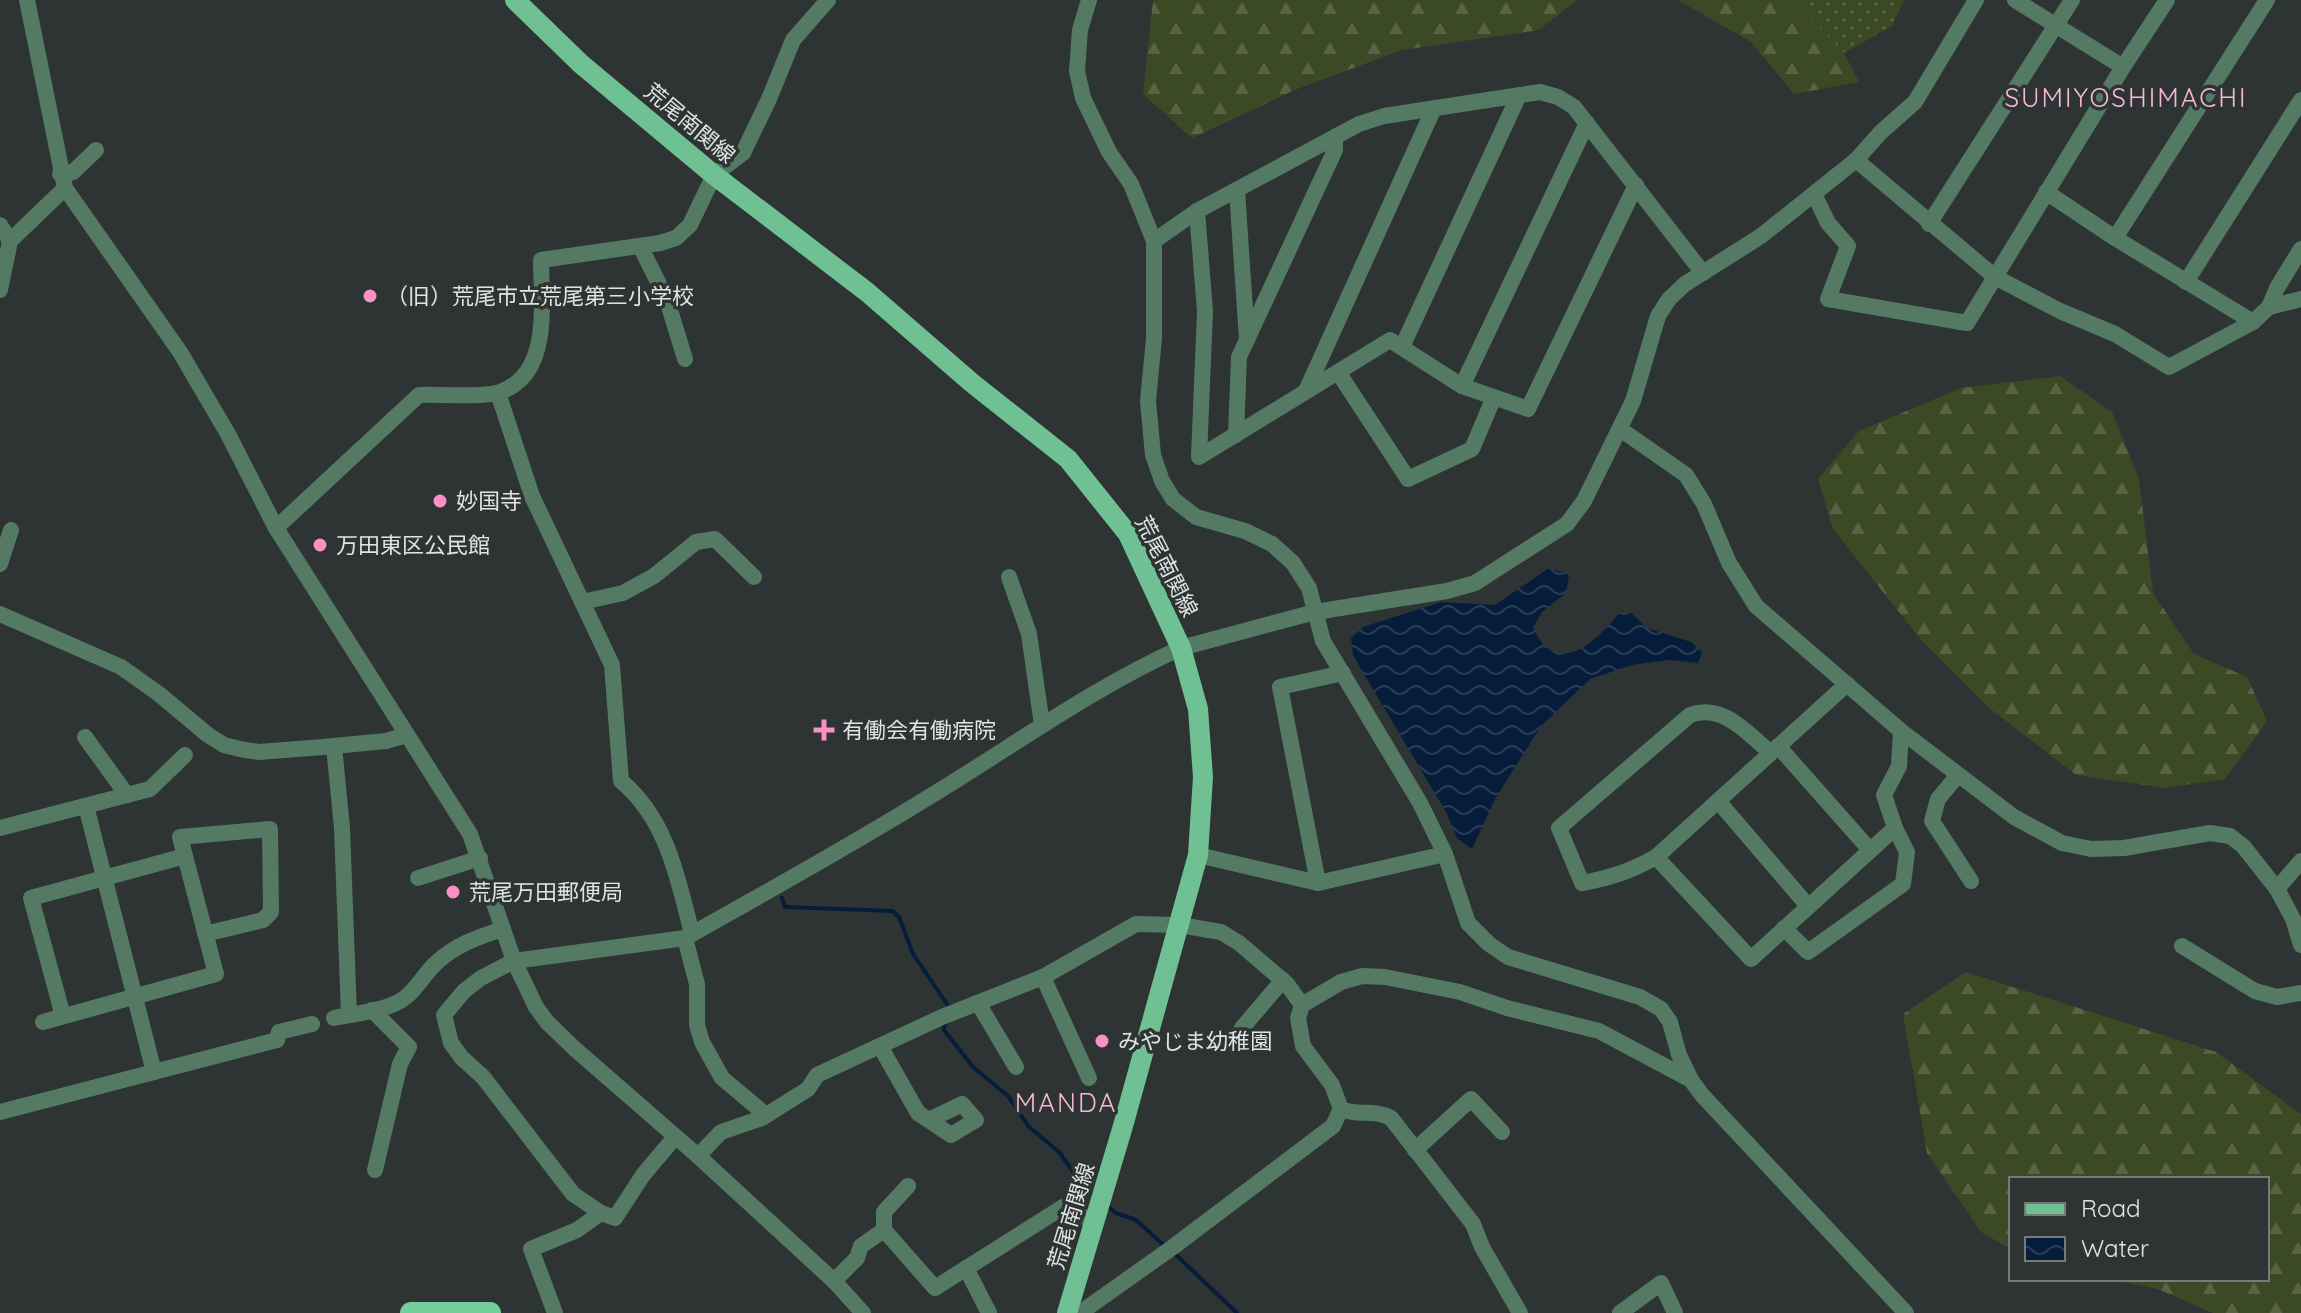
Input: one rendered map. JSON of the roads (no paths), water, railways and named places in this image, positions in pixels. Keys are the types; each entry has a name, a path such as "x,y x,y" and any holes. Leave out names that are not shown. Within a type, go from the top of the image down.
{"highway":[{"path":"411,1313 490,1313"}],"main road":[{"name":"荒尾南関線","path":"515,0 581,64 714,175 867,292 972,383 1068,459 1128,534 1181,648 1198,709 1203,777 1198,855 1071,1313"}],"street":[{"path":"27,0 62,181 180,352 228,434 276,528 460,817 480,858 514,961 536,1007 547,1022 834,1281 863,1313"},
{"path":"276,528 419,395 498,393 517,383 534,360 541,335 541,260 676,238 690,225 714,175 743,153 793,40 828,0"},
{"path":"1089,0 1080,30 1077,71 1083,98 1109,152 1131,184 1154,241 1154,338 1148,401 1153,455 1162,481 1173,499 1196,517 1245,531 1272,544 1293,563 1309,588 1323,641 1420,803 1445,854 1468,923 1489,944 1508,957 1640,997 1661,1009 1670,1022 1679,1055 1691,1080 1906,1313"},
{"path":"675,1137 643,1175 615,1218 601,1213 573,1194 483,1077 462,1058 451,1043 444,1015 464,991 481,978 514,961 688,936 924,800 1042,725 1156,659 1181,648 1315,612 1447,591 1475,583 1567,524 1584,501 1633,401 1658,316 1669,299 1685,284 1761,236 1856,160 1881,132 1915,102 1976,0"},
{"path":"2015,0 2123,67"},
{"path":"1929,224 2072,0"},
{"path":"1814,194 1828,223 1848,246 1828,299 1967,323 2167,0"},
{"path":"2115,238 2267,0"},
{"path":"1154,241 1197,211 1359,124 1384,116 1540,92 1558,97 1574,107 1703,273"},
{"path":"1402,347 1519,95"},
{"path":"2186,282 2301,100"},
{"path":"1306,391 1434,108"},
{"path":"1462,386 1587,123"},
{"path":"1236,435 1239,357 1335,150 1335,137"},
{"path":"0,290 14,237 46,205 62,181 96,150"},
{"path":"1856,160 1995,277 2060,311 2115,334 2169,367 2253,322 2269,307 2301,249"},
{"path":"1197,211 1205,311 1199,457 1390,340 1462,386 1528,409 1636,185"},
{"path":"1237,190 1247,341"},
{"path":"2046,192 2253,322"},
{"path":"0,225 14,237"},
{"path":"640,246 667,300 685,359"},
{"path":"2269,307 2301,299"},
{"path":"1338,372 1408,479 1472,449 1494,397"},
{"path":"498,393 532,496 612,665 621,781 639,796 673,859 697,984 697,1025 702,1042 722,1078 766,1115"},
{"path":"1620,429 1686,475 1704,504 1729,563 1756,606 1901,731 1958,775 2014,817 2062,843 2091,849 2124,848 2210,833 2230,836 2261,866 2277,889 2293,919 2301,945"},
{"path":"0,564 11,530"},
{"path":"582,602 623,593 654,576 696,542 715,539 754,577"},
{"path":"1009,577 1029,634 1042,725"},
{"path":"0,614 121,667 224,745 259,752 386,741 407,735"},
{"path":"1318,883 1280,687 1343,673"},
{"path":"1847,684 1775,750 1656,857 1634,870 1582,883 1559,828 1690,715 1712,711 1736,723 1775,750 1870,850"},
{"path":"1784,928 1808,952 1903,884 1907,852 1884,795 1899,766 1901,731"},
{"path":"85,737 127,795"},
{"path":"334,746 342,828 342,1016 405,999 435,964 452,950 503,929"},
{"path":"0,828 150,789 185,755"},
{"path":"1958,775 1938,799 1932,821 1971,881"},
{"path":"1718,801 1808,906"},
{"path":"86,806 154,1072"},
{"path":"1656,857 1751,959 1895,828"},
{"path":"43,1022 216,974 205,934 180,837 270,829 271,912 263,920 205,934"},
{"path":"1198,855 1318,883 1445,854"},
{"path":"63,1016 31,898 185,856"},
{"path":"418,878 480,858"},
{"path":"2277,889 2301,861"},
{"path":"698,1156 721,1132 745,1126 766,1115 808,1089 817,1075 1043,977 1136,924 1180,925 1221,932 1283,980 1302,1005"},
{"path":"2182,946 2255,991 2277,997 2301,993"},
{"path":"1071,1313 1173,1247 1333,1126 1341,1109 1332,1085 1303,1046 1298,1018 1302,1005 1341,982 1362,976 1460,992 1507,1008 1599,1031 1691,1080"},
{"path":"1043,977 1089,1078"},
{"path":"1242,1028 1283,980"},
{"path":"978,1003 1016,1067"},
{"path":"372,1010 409,1047 400,1064 375,1170"},
{"path":"0,1112 277,1040 279,1032 312,1024"},
{"path":"880,1046 918,1113 929,1120"},
{"path":"1415,1150 1471,1099 1502,1132"},
{"path":"1341,1109 1352,1113 1379,1112 1391,1118 1473,1224 1482,1247 1520,1313"},
{"path":"908,1186 884,1212 884,1230 935,1288 1063,1207 1095,1222"},
{"path":"555,1313 531,1249 577,1230 601,1213"},
{"path":"834,1281 857,1258 861,1246 884,1230"},
{"path":"966,1268 989,1313"},
{"path":"1620,1313 1661,1283 1675,1313"}],"water":[{"path":"1549,568 1569,575 1566,593 1543,611 1533,627 1547,648 1567,654 1577,650 1597,637 1619,613 1631,613 1647,628 1691,642 1702,652 1698,663 1668,660 1632,665 1590,679 1541,726 1495,799 1472,849 1457,838 1446,812 1353,655 1351,638 1363,627 1441,602 1495,605"}],"waterway":[{"path":"782,898 785,907 893,911 899,917 913,954 951,1010"},
{"path":"948,1021 944,1030 973,1067 1008,1096 1029,1127 1059,1152 1085,1188 1096,1197"},
{"path":"1106,1205 1116,1213 1136,1220 1167,1248"},
{"path":"1174,1253 1237,1313"}],"place":[{"name":"（旧）荒尾市立荒尾第三小学校","path":"370,296"},
{"name":"妙国寺","path":"440,501"},
{"name":"万田東区公民館","path":"320,545"},
{"name":"有働会有働病院","path":"824,730"},
{"name":"荒尾万田郵便局","path":"453,892"},
{"name":"みやじま幼稚園","path":"1102,1041"}],"district":[{"name":"SUMIYOSHIMACHI","path":"2126,98"},
{"name":"MANDA","path":"1066,1103"}]}
